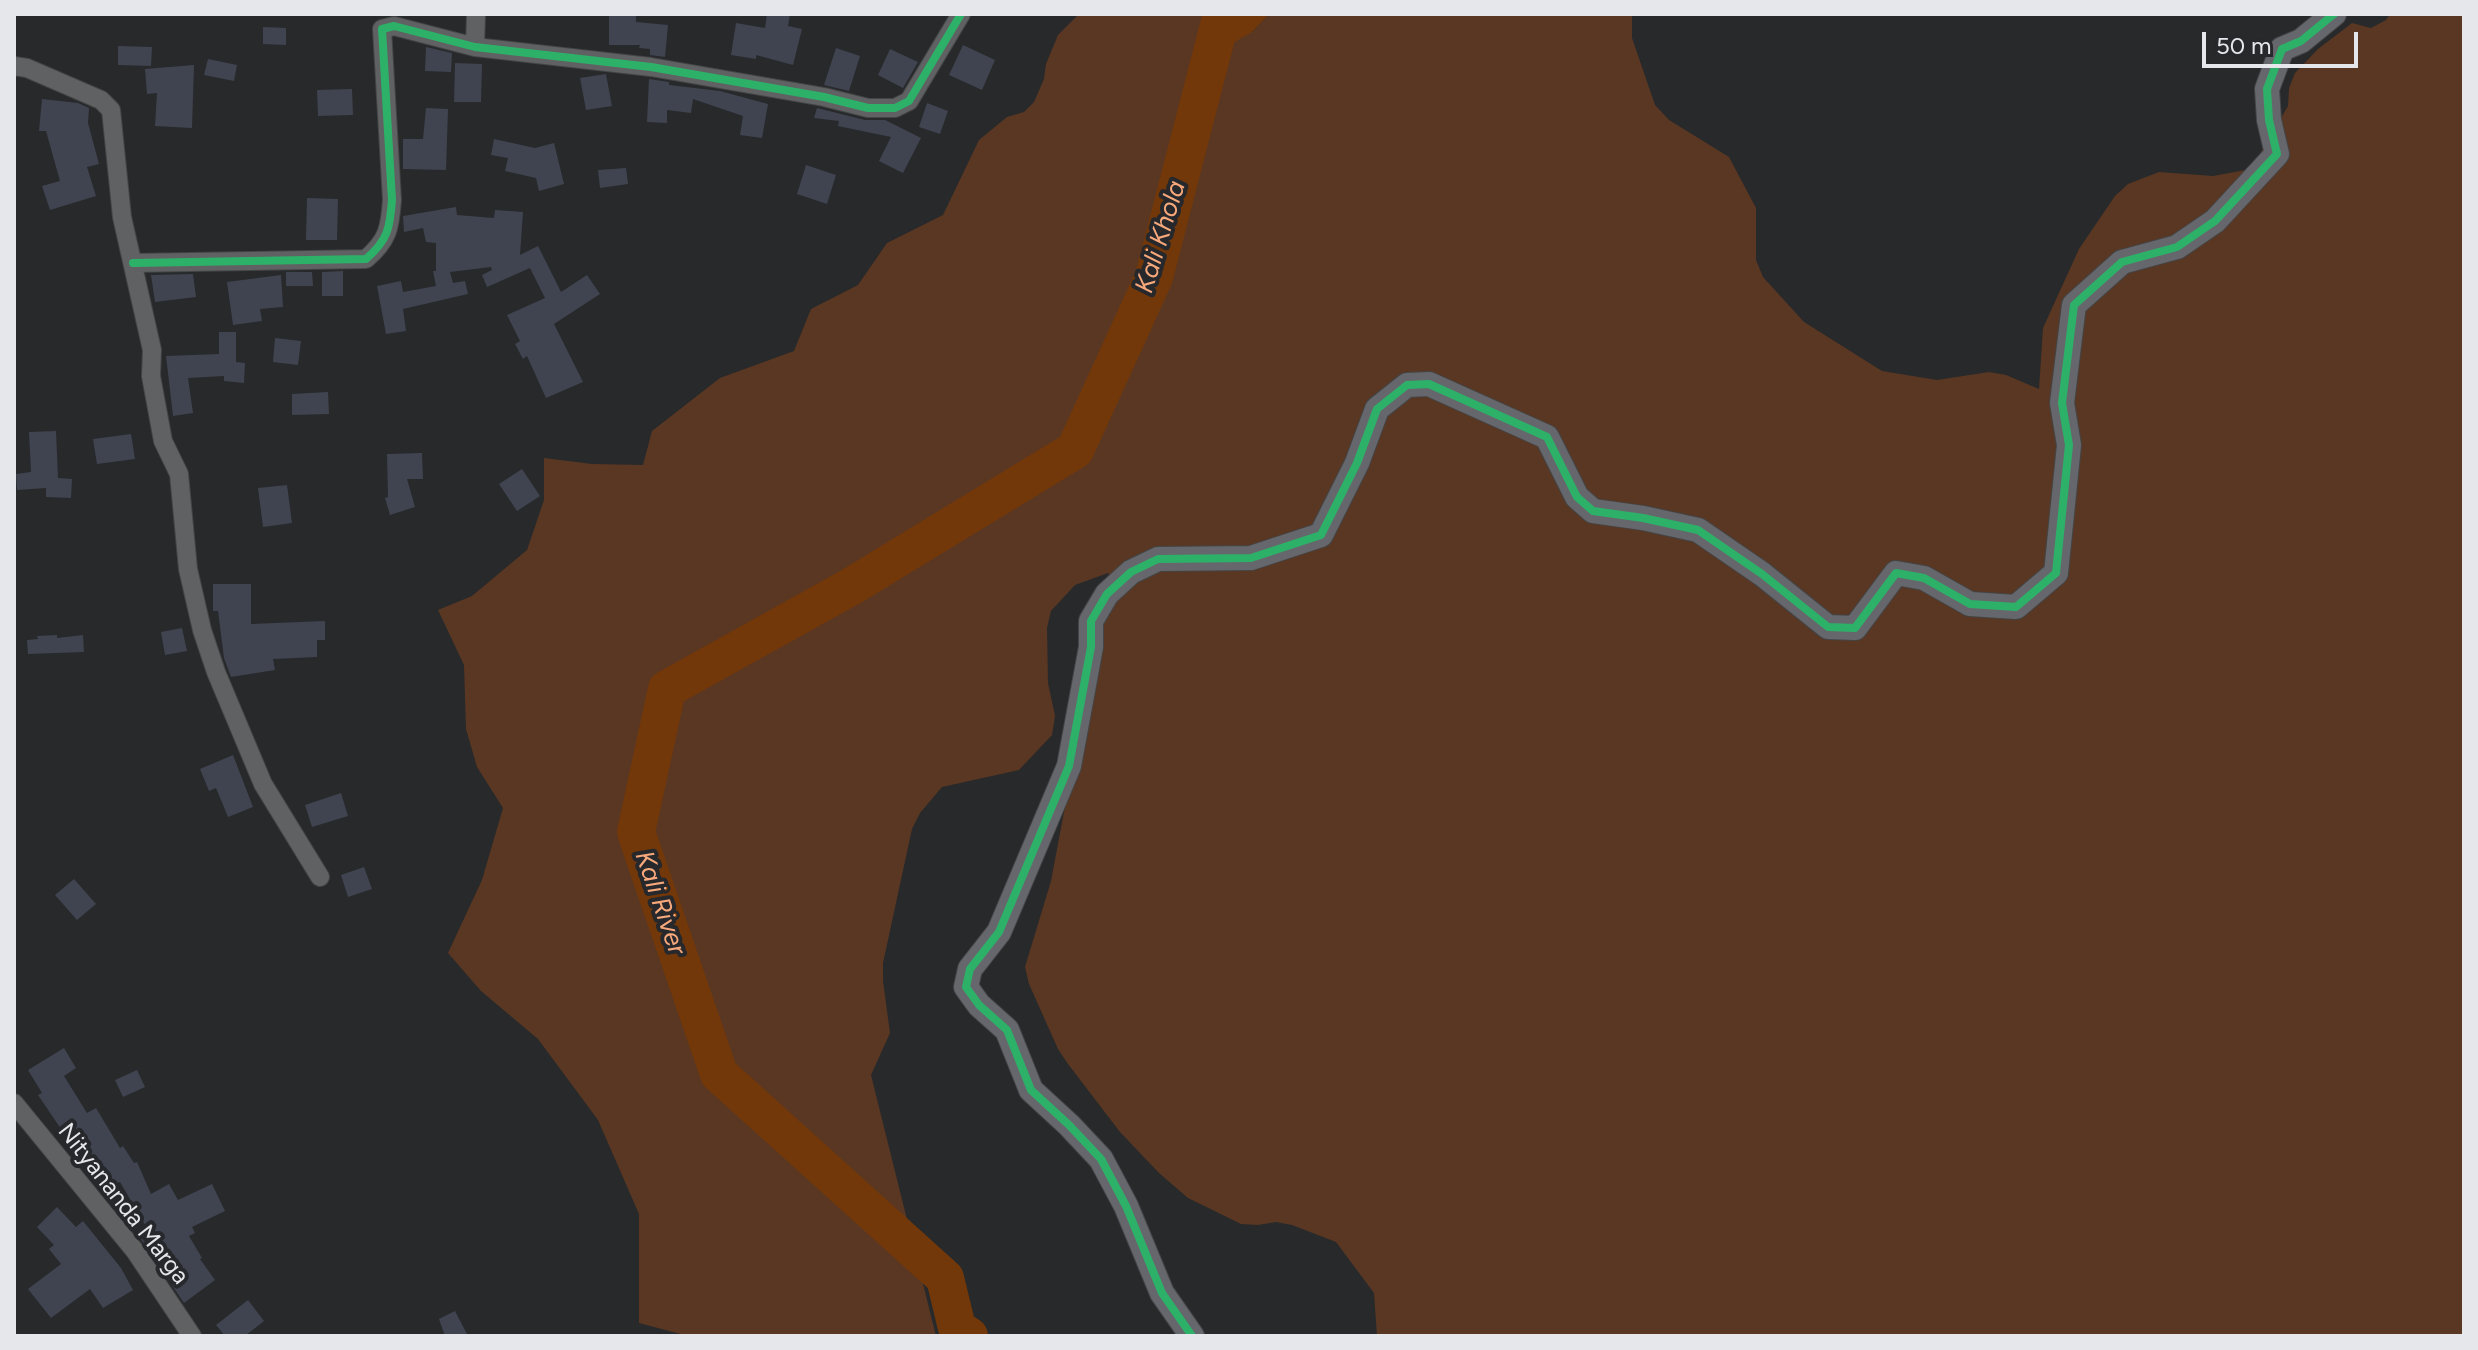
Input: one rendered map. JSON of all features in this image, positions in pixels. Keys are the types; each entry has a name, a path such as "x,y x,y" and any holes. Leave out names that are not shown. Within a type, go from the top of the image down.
{"street":[{"path":"475,47 476,14"},
{"path":"133,263 366,259 380,247 391,226 392,200 382,29 394,26 475,47 651,67 883,109 895,108 909,101 961,14"},
{"path":"1192,1336 1162,1293 1136,1229 1101,1159 1031,1090 1007,1030 979,1005 966,987 970,969 999,932 1069,766 1091,647 1091,621 1107,594 1131,572 1158,559 1251,558 1321,535 1357,463 1377,409 1407,385 1429,384 1547,437 1577,497 1593,511 1698,530 1762,574 1828,627 1855,628 1896,573 1924,578 1970,604 2016,607 2056,573 2069,445 2062,403 2074,305 2122,262 2177,247 2215,221 2277,154 2269,120 2267,89 2282,49 2301,41 2334,14"},
{"path":"14,66 27,68 101,100 111,110 122,217 152,350 151,376 163,441 179,474 188,569 202,630 216,672 263,784 320,877"},
{"name":"Nityananda Marga","path":"14,1103 135,1251 192,1336"}],"shaded area":[{"path":"1079,14 1211,14 1204,32 1252,32 1269,14 1632,14 1632,38 1655,105 1669,120 1729,157 1756,208 1756,260 1763,277 1804,322 1882,371 1937,380 1989,372 2006,375 2039,389 2043,328 2079,249 2115,196 2128,184 2159,172 2213,176 2251,169 2288,106 2289,88 2295,73 2318,49 2352,23 2371,28 2386,20 2390,14 2464,14 2464,1336 1377,1336 1374,1293 1336,1242 1292,1225 1276,1222 1241,1224 1188,1198 1159,1173 1120,1132 1068,1064 1058,1049 1029,984 1025,967 1051,881 1070,780 1087,655 1120,589 1108,573 1075,585 1051,611 1047,628 1048,683 1055,716 1052,735 1019,770 942,787 920,813 912,829 883,963 890,1033 871,1075 936,1336 688,1336 639,1323 639,1214 598,1120 538,1039 481,991 448,953 482,880 503,808 477,767 466,729 464,665 438,610 472,596 527,550 544,500 544,458 592,464 643,465 652,431 720,378 794,351 811,309 858,285 887,243 943,215 979,140 1007,117 1024,112 1034,102 1058,35"},
{"path":"1211,14 1269,14 1252,32 1231,44 1204,32"}],"building":[{"path":"609,14 636,14 636,22 668,25 665,57 650,55 650,49 639,48 640,45 609,45"},
{"path":"767,14 790,14 788,26 802,29 793,65 756,55 756,59 731,55 736,23 765,28"},
{"path":"263,27 286,28 286,45 263,44"},
{"path":"963,45 995,60 982,90 949,75"},
{"path":"118,46 152,47 151,66 118,65"},
{"path":"426,47 452,53 451,72 425,71"},
{"path":"836,48 860,56 849,91 824,85"},
{"path":"890,49 918,62 903,88 878,75"},
{"path":"208,59 237,65 234,81 204,75"},
{"path":"455,63 482,64 481,102 454,102"},
{"path":"194,65 192,128 155,126 157,93 147,94 145,69"},
{"path":"606,74 612,106 586,110 580,78"},
{"path":"649,79 669,82 669,85 720,91 768,104 762,138 740,135 743,116 693,99 691,113 667,110 667,123 647,122"},
{"path":"352,89 353,115 318,116 317,90"},
{"path":"42,99 78,103 89,108 88,123 99,164 87,167 96,196 50,210 42,186 60,181 46,131 39,131"},
{"path":"927,103 948,111 940,134 919,127"},
{"path":"426,108 448,109 446,170 403,169 403,139 423,139"},
{"path":"817,108 865,120 885,120 921,138 903,173 879,161 891,137 838,126 839,121 814,118"},
{"path":"494,139 535,148 554,143 564,184 539,191 536,178 505,171 508,158 491,155"},
{"path":"806,165 836,175 827,204 797,194"},
{"path":"626,168 628,184 600,188 598,170"},
{"path":"307,198 338,199 337,240 306,240"},
{"path":"456,207 457,215 494,218 495,210 523,212 520,255 538,246 561,292 587,275 600,294 554,324 583,382 546,398 527,356 523,359 515,344 520,341 507,315 545,298 530,268 487,287 482,275 492,270 491,267 450,272 453,283 465,281 468,294 403,309 406,331 386,334 377,286 401,281 403,292 436,286 433,271 436,271 436,243 426,242 423,228 404,232 403,216"},
{"path":"343,271 343,296 322,296 322,272"},
{"path":"286,272 312,272 313,286 286,286"},
{"path":"193,274 196,297 155,302 151,275"},
{"path":"281,275 283,307 260,309 262,321 233,325 227,282"},
{"path":"219,332 236,332 236,362 245,363 244,383 224,381 224,376 188,378 193,413 173,416 166,356 219,354"},
{"path":"275,338 301,341 298,365 273,362"},
{"path":"328,392 329,414 292,415 292,394"},
{"path":"56,431 58,478 72,479 71,498 46,497 46,488 17,490 16,474 31,472 29,432"},
{"path":"131,434 135,459 97,464 93,439"},
{"path":"422,453 423,479 407,479 415,507 390,515 385,498 388,497 387,454"},
{"path":"522,469 540,496 517,511 499,484"},
{"path":"287,485 292,523 263,527 258,488"},
{"path":"213,584 251,584 251,624 325,621 325,640 317,640 317,657 273,659 275,670 231,677 224,658 218,611 213,611"},
{"path":"182,628 187,651 165,655 161,632"},
{"path":"57,635 57,638 83,635 84,652 28,654 27,640"},
{"path":"233,755 253,807 228,817 216,788 209,791 200,769"},
{"path":"341,793 348,816 312,827 305,805"},
{"path":"364,867 372,889 348,897 341,875"},
{"path":"74,879 96,904 77,920 55,895"},
{"path":"64,1048 76,1068 64,1076 87,1113 96,1108 120,1148 123,1146 134,1163 137,1162 151,1194 169,1184 178,1200 212,1184 225,1211 192,1227 195,1233 189,1236 215,1280 184,1303 138,1235 148,1230 120,1182 101,1190 90,1163 86,1166 38,1095 42,1093 28,1070"},
{"path":"137,1070 145,1087 123,1097 115,1080"},
{"path":"57,1207 76,1227 83,1221 121,1268 133,1290 103,1308 90,1289 51,1318 28,1289 61,1264 49,1249 54,1245 37,1227"},
{"path":"248,1300 264,1321 245,1336 225,1336 216,1325"},
{"path":"455,1311 468,1336 445,1336 439,1319"}],"waterway":[{"name":"Kali River","path":"969,1336 957,1328 945,1278 719,1074 636,832 667,689 852,586 1075,450 1154,277 1222,14"}],"cycle path":[{"path":"133,263 366,259 386,233 392,200 382,29 394,26 475,47 651,67 824,97 868,108 895,108 909,101 961,14"},
{"path":"1192,1336 1162,1293 1126,1206 1101,1159 1031,1090 1007,1030 979,1005 966,987 970,969 999,932 1069,766 1091,647 1091,621 1107,594 1131,572 1158,559 1251,558 1321,535 1357,463 1377,409 1407,385 1429,384 1547,437 1577,497 1593,511 1698,530 1762,574 1828,627 1855,628 1896,573 1924,578 1970,604 2016,607 2056,573 2069,445 2062,403 2074,305 2122,262 2177,247 2215,221 2277,154 2269,120 2267,89 2282,49 2301,41 2334,14"}],"water label":[{"name":"Kali Khola","path":"1161,237"}]}
